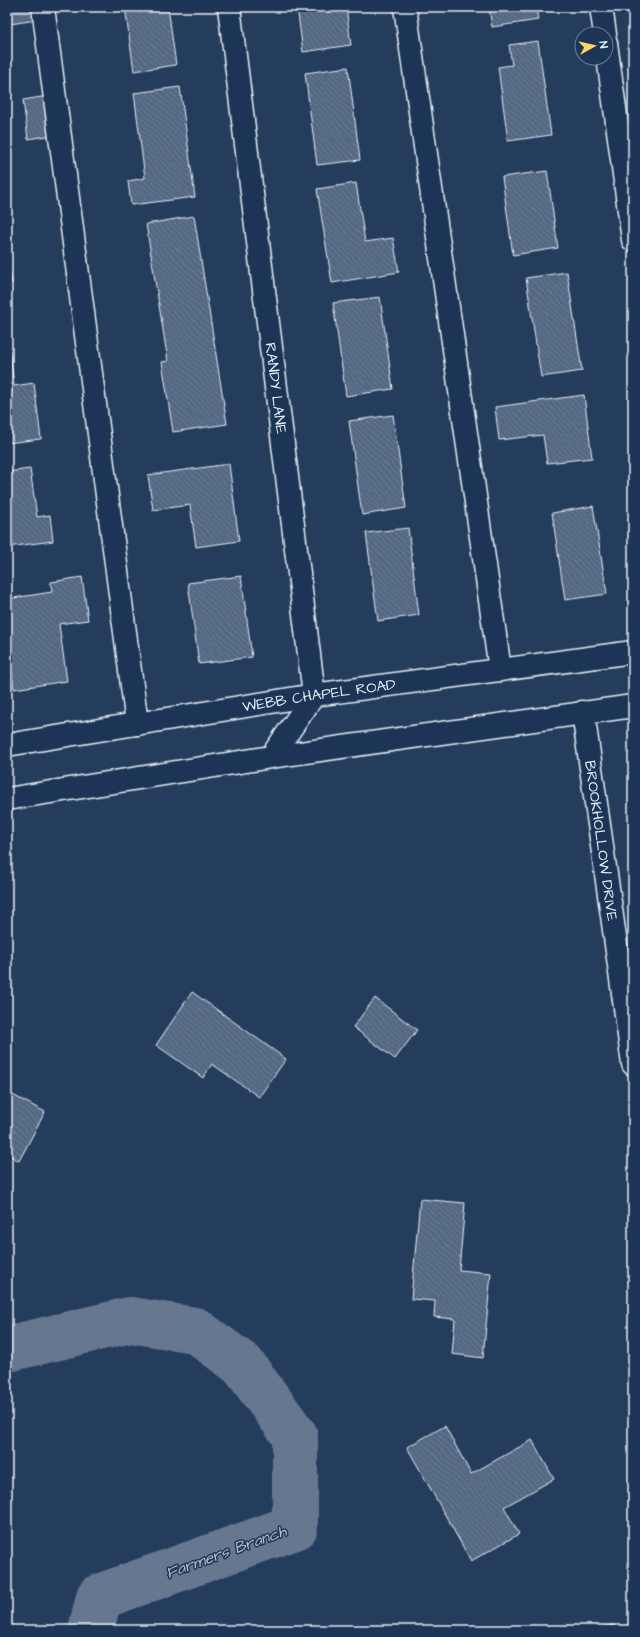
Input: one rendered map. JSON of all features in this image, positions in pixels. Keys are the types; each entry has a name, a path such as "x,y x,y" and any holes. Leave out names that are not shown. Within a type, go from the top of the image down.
{"street":[{"path":"43,7 137,724"},
{"name":"RANDY LANE","path":"229,7 314,695"},
{"path":"405,7 500,670"},
{"path":"601,7 604,26"},
{"path":"609,66 633,240"},
{"name":"WEBB CHAPEL ROAD","path":"7,746 314,695 633,652"},
{"path":"271,757 314,695"},
{"path":"7,799 271,757 633,706"},
{"name":"BROOKHOLLOW DRIVE","path":"583,712 633,1064"}],"building":[{"path":"7,7 41,7 43,19 10,24"},
{"path":"125,7 168,7 176,65 134,71"},
{"path":"297,7 346,7 351,45 303,52"},
{"path":"489,7 536,7 538,20 492,27"},
{"path":"538,41 551,135 508,141 498,67 512,65 509,45"},
{"path":"348,67 360,160 317,165 305,73"},
{"path":"180,87 195,197 131,205 128,181 145,178 134,93"},
{"path":"54,95 59,134 28,139 23,100"},
{"path":"547,171 558,248 513,255 502,177"},
{"path":"356,183 365,242 393,238 399,272 332,283 317,189"},
{"path":"194,216 227,424 173,432 162,362 168,361 146,224"},
{"path":"7,254 12,283 7,284"},
{"path":"567,272 582,371 541,377 526,278"},
{"path":"380,297 393,389 346,396 333,303"},
{"path":"10,350 14,386 34,383 41,439 7,443 7,351"},
{"path":"584,395 592,458 547,463 543,435 499,440 495,407"},
{"path":"393,415 406,508 362,515 349,421"},
{"path":"229,464 239,541 196,547 190,505 153,510 148,475"},
{"path":"30,469 37,517 50,515 53,541 7,547 7,472"},
{"path":"593,506 607,594 565,600 552,513"},
{"path":"408,528 419,615 378,621 366,533"},
{"path":"241,576 252,657 199,664 188,583"},
{"path":"82,577 88,620 59,624 67,681 14,689 7,635 7,599 52,592 51,582"},
{"path":"192,992 286,1059 259,1097 212,1064 203,1078 156,1045"},
{"path":"375,998 417,1030 395,1059 353,1027"},
{"path":"7,1092 45,1112 19,1161 7,1154"},
{"path":"420,1199 465,1203 459,1270 491,1273 483,1358 452,1354 455,1319 434,1317 435,1301 411,1299"},
{"path":"445,1426 471,1474 532,1440 554,1479 504,1507 519,1534 471,1561 407,1447"},
{"path":"614,1625 615,1630 584,1630"}],"waterway":[{"name":"Farmers Branch","path":"7,1349 130,1320 195,1330 243,1365 295,1436 295,1527 99,1597 91,1630"}]}
